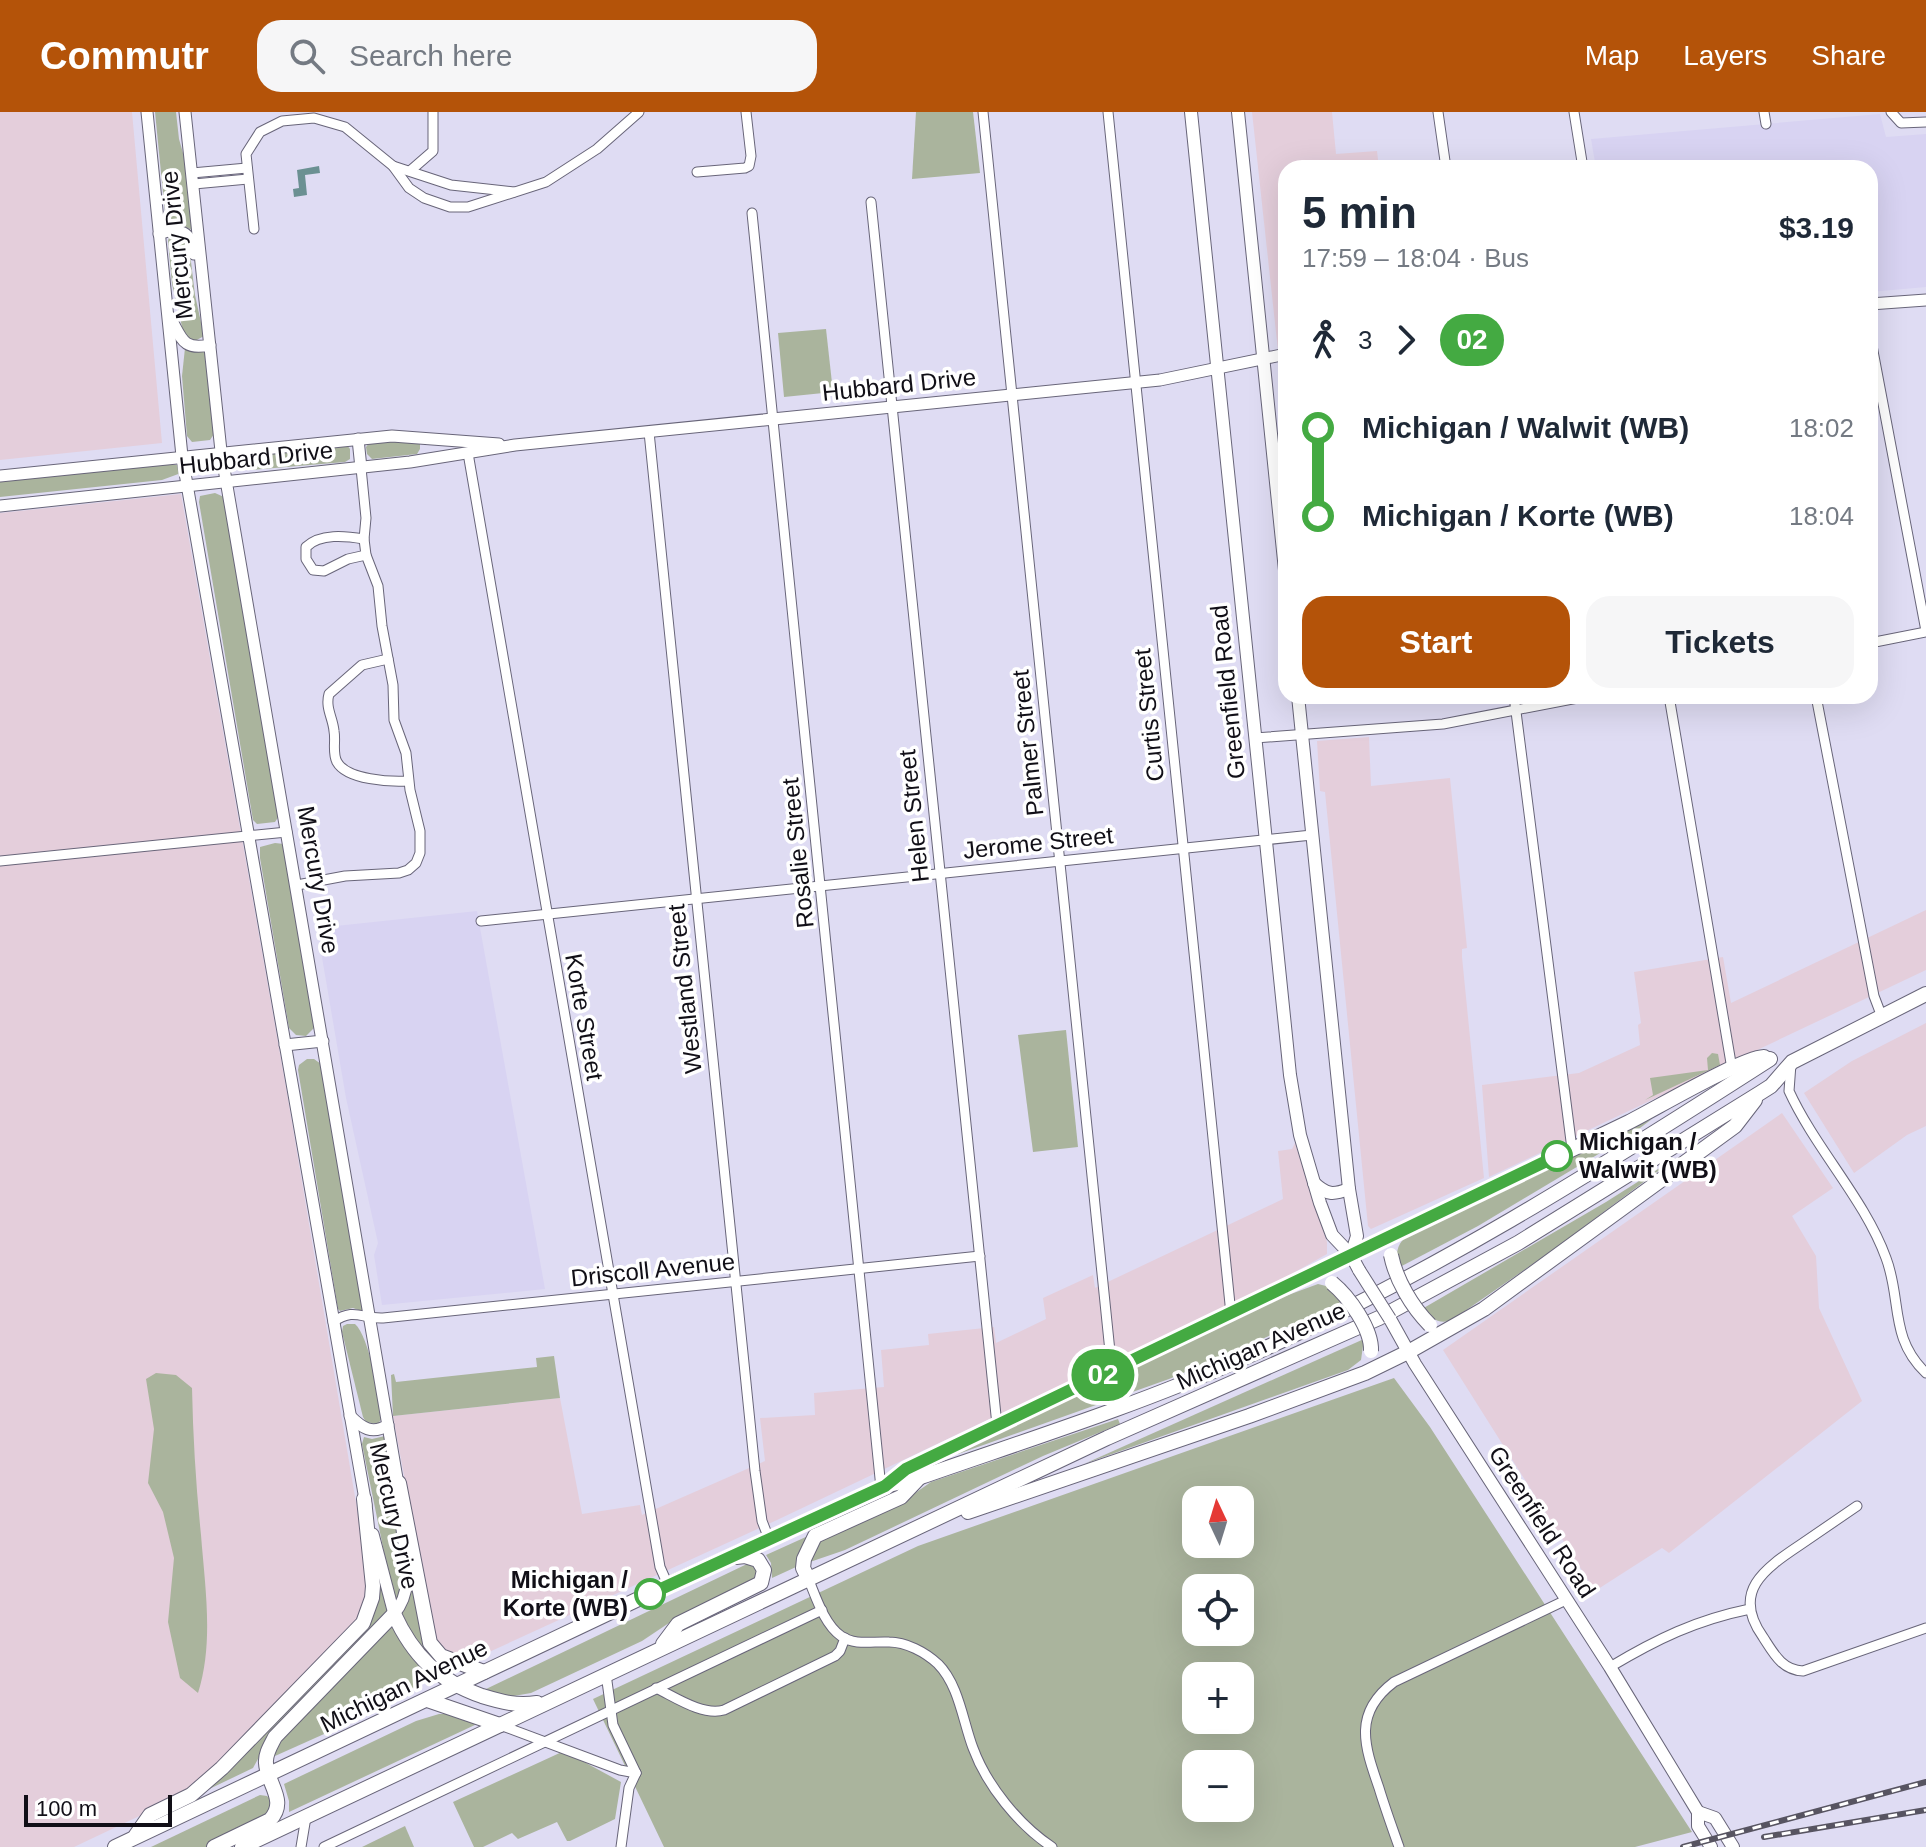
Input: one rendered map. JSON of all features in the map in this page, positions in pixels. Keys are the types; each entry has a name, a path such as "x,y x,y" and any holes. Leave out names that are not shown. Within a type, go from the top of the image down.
{"main road":[{"name":"Greenfield Road","path":"1191,112 1292,1088 1300,1135 1314,1183 1332,1235 1351,1255 1415,1364 1610,1667 1698,1812 1698,1826 1711,1847"},
{"path":"1238,112 1278,503"},
{"path":"1299,704 1349,1189 1357,1236 1351,1255"},
{"name":"Michigan Avenue","path":"242,1847 1107,1438 1379,1318 1518,1243 1760,1093 1771,1086 1792,1062 1926,994"},
{"path":"883,1487 906,1469 1732,1069 1758,1057 1792,1062"},
{"name":"Michigan Avenue","path":"123,1844 668,1585 883,1487 921,1477 1149,1397 1239,1360 1367,1300 1580,1179 1770,1059"},
{"path":"901,1535 1249,1416 1356,1376 1406,1345 1444,1333 1484,1309 1735,1126 1760,1093"},
{"path":"1314,1183 1324,1192 1334,1194 1349,1189"},
{"path":"1396,1234 1391,1255 1397,1275 1421,1316 1444,1333"},
{"path":"1312,1274 1332,1283 1344,1294 1367,1332 1371,1351 1356,1376"},
{"path":"808,1578 803,1568 804,1559 815,1536 901,1497 921,1477"},
{"path":"399,1483 430,1643 441,1656 484,1672"},
{"path":"123,1844 150,1815 191,1795 222,1768 363,1623 373,1586 364,1499"},
{"path":"660,1648 678,1624 761,1583 764,1570 758,1560 745,1556 729,1558"},
{"path":"214,1847 270,1820 276,1814 277,1799 266,1764 275,1737 394,1614 415,1651 455,1686 510,1705 549,1702"},
{"path":"427,1700 500,1725"},
{"name":"Greenfield Road","path":"1698,1812 1715,1818 1733,1847"}],"street":[{"name":"Mercury Drive","path":"147,112 182,456 364,1499 394,1614"},
{"path":"178,112 192,173 247,173"},
{"name":"Mercury Drive","path":"185,112 221,451 399,1483 407,1586 404,1600 394,1614"},
{"path":"410,171 433,151 433,112"},
{"path":"254,229 246,154 260,132 282,121 314,118 345,127 393,166 409,188 424,198 450,207 483,204 546,182 573,166 639,112"},
{"path":"697,172 749,166 751,156 746,112"},
{"name":"Palmer Street","path":"983,112 1112,1371"},
{"name":"Curtis Street","path":"1108,112 1231,1314"},
{"path":"1438,112 1445,160"},
{"path":"1574,112 1582,160"},
{"path":"1764,112 1766,124"},
{"path":"1893,116 1901,123 1926,122"},
{"path":"393,166 451,185 514,192"},
{"name":"Helen Street","path":"871,202 997,1425"},
{"name":"Rosalie Street","path":"752,213 883,1487"},
{"path":"159,234 178,229 187,234 193,243 198,295 208,329"},
{"path":"1878,303 1926,300"},
{"path":"167,313 187,345 196,348 210,345"},
{"name":"Hubbard Drive","path":"0,506 422,461 515,445 1135,383 1278,356"},
{"path":"1878,377 1926,631 1878,641"},
{"name":"Westland Street","path":"649,432 755,1471 762,1521 769,1539"},
{"name":"Hubbard Drive","path":"0,476 221,451 392,436 515,445"},
{"path":"422,437 426,448 422,461"},
{"path":"297,885 345,876 408,870 416,863 421,842 408,781 406,753 394,720 393,685 378,586 366,555 366,518 358,439"},
{"name":"Korte Street","path":"468,453 660,1567 668,1585"},
{"path":"364,539 344,536 316,540 306,547 305,553 308,566 318,572 366,555"},
{"path":"388,659 362,665 329,694 327,701 334,726 336,759 340,767 347,771 376,781 408,781"},
{"path":"1515,704 1572,1149"},
{"path":"1255,738 1443,724 1547,704"},
{"path":"1670,704 1732,1069"},
{"path":"1818,704 1866,958 1882,1017"},
{"path":"0,861 287,832"},
{"name":"Jerome Street","path":"481,921 1312,835"},
{"path":"285,1045 323,1041"},
{"path":"1792,1062 1789,1091 1878,1239 1890,1269 1901,1336 1926,1373"},
{"name":"Driscoll Avenue","path":"333,1322 350,1313 369,1318 980,1256"},
{"path":"350,1416 370,1431 388,1425"},
{"path":"1857,1506 1768,1566 1751,1591 1750,1609 1755,1626 1779,1661 1796,1671 1811,1670 1926,1628"},
{"path":"808,1578 828,1622 843,1637 855,1642 902,1644 920,1651 939,1664 948,1678 972,1747 984,1770 1015,1813 1035,1835 1052,1847"},
{"path":"1399,1847 1364,1737 1371,1706 1380,1692 1394,1682 1566,1600"},
{"path":"1610,1667 1655,1640 1689,1625 1750,1609"},
{"path":"324,1847 822,1610"},
{"path":"656,1688 703,1710 717,1712 835,1656 840,1651 843,1637"},
{"path":"606,1674 613,1725 636,1773"},
{"path":"500,1725 620,1770 636,1773"},
{"path":"621,1847 629,1788 636,1773"},
{"path":"301,1847 306,1817"}],"shaded area":[{"path":"0,112 132,112 162,443 0,460"},
{"path":"155,112 176,112 187,167 192,230 179,224 166,223"},
{"path":"916,112 973,112 980,173 912,179"},
{"path":"1252,112 1332,112 1336,154 1377,151 1378,160 1278,160 1278,351"},
{"path":"1880,114 1886,137 1926,134 1926,287 1878,291 1878,160 1595,160 1591,139"},
{"path":"319,166 320,173 305,175 307,195 294,197 293,189 299,188 297,170"},
{"path":"177,232 189,245 204,336 195,341 184,335 172,284 168,241"},
{"path":"826,329 833,392 784,397 778,333"},
{"path":"185,348 205,350 214,434 210,440 192,442 187,436 182,376"},
{"path":"413,439 420,443 417,454 372,459 367,454 366,447 370,442"},
{"path":"347,445 350,459 345,462 252,470 231,466 232,459 248,454"},
{"path":"161,464 178,465 181,473 162,480 0,497 0,481"},
{"path":"215,493 224,497 279,816 275,822 257,824 253,820 199,502 200,496"},
{"path":"181,494 369,1580 364,1612 190,1792 74,1847 0,1847 0,513"},
{"path":"1369,737 1371,786 1450,778 1467,948 1462,949 1462,957 1484,1178 1371,1229 1368,1226 1325,792 1320,791 1317,741"},
{"path":"284,844 316,1026 306,1036 296,1035 289,1028 260,858 260,847"},
{"path":"1926,910 1926,970 1489,1177 1482,1085 1579,1073 1640,1045 1638,1025 1641,1023 1634,972 1723,957 1731,1003"},
{"path":"477,911 545,1289 382,1305 374,1255 378,1243 346,1098 317,928"},
{"path":"1926,1023 1926,1126 1907,1135 1854,1173 1804,1093 1852,1061"},
{"path":"1066,1030 1078,1147 1033,1152 1018,1035"},
{"path":"1712,1053 1718,1054 1720,1065 1645,1100 1653,1095 1650,1078 1708,1070 1707,1058"},
{"path":"307,1059 321,1064 364,1307 361,1311 338,1309 298,1070"},
{"path":"1782,1113 1833,1188 1792,1216 1816,1256 1819,1308 1862,1401 1669,1553 1662,1548 1595,1591 1443,1350"},
{"path":"1652,1119 1478,1226 1398,1268 1398,1248 1411,1233"},
{"path":"1295,1143 1327,1242 1327,1254 1272,1285 777,1520 476,1658 467,1660 443,1651 434,1638 393,1416 560,1398 582,1514 640,1505 642,1515 765,1461 760,1418 815,1415 814,1393 884,1387 881,1350 929,1345 928,1334 994,1327 996,1343 1046,1319 1043,1298 1093,1275 1095,1288 1283,1199 1278,1151 1292,1149"},
{"path":"1677,1157 1553,1250 1452,1320 1436,1320 1422,1309 1606,1202"},
{"path":"1318,1284 1330,1287 1343,1301 1169,1379 958,1454 956,1452 1280,1298"},
{"path":"347,1324 355,1324 365,1341 382,1418 378,1424 366,1422 363,1417 342,1332"},
{"path":"1364,1339 1361,1360 1348,1370 1084,1464"},
{"path":"554,1356 560,1398 393,1416 391,1375 394,1374 396,1382 537,1367 536,1358"},
{"path":"156,1373 176,1375 192,1388 207,1615 206,1655 198,1693 180,1678 168,1622 174,1558 163,1512 148,1483 154,1429 146,1379"},
{"path":"1394,1378 1430,1427 1692,1832 1635,1847 664,1847 593,1699 918,1546"},
{"path":"1118,1419 1120,1424 1043,1456 845,1550 810,1562 812,1551 823,1537 908,1498 931,1482"},
{"path":"385,1436 404,1583 400,1601 394,1601 362,1444 364,1437"},
{"path":"370,1533 389,1609 265,1746 253,1768 203,1792 365,1625"},
{"path":"808,1536 796,1567 772,1578 771,1563 766,1555"},
{"path":"747,1564 757,1568 756,1581 672,1621 642,1641 531,1693 508,1697 486,1689"},
{"path":"411,1577 423,1631 454,1667 443,1671 415,1643 401,1611"},
{"path":"391,1621 434,1677 342,1726 275,1756 279,1740"},
{"path":"450,1714 477,1724 289,1812 284,1784 416,1721"},
{"path":"564,1751 621,1782 615,1819 570,1841 567,1841 557,1822 518,1839 512,1833 483,1847 474,1847 453,1802"},
{"path":"260,1795 271,1800 268,1815 208,1847 151,1847"},
{"path":"405,1826 414,1847 362,1847"}],"railway":[{"path":"1683,1847 1926,1782"},
{"path":"1764,1837 1926,1810"}],"bus line":[{"name":"02","path":"650,1594 885,1486 906,1469 1557,1156"}],"place":[{"name":"Michigan / Walwit (WB)","path":"1557,1156"},
{"name":"Michigan / Korte (WB)","path":"650,1594"}]}
